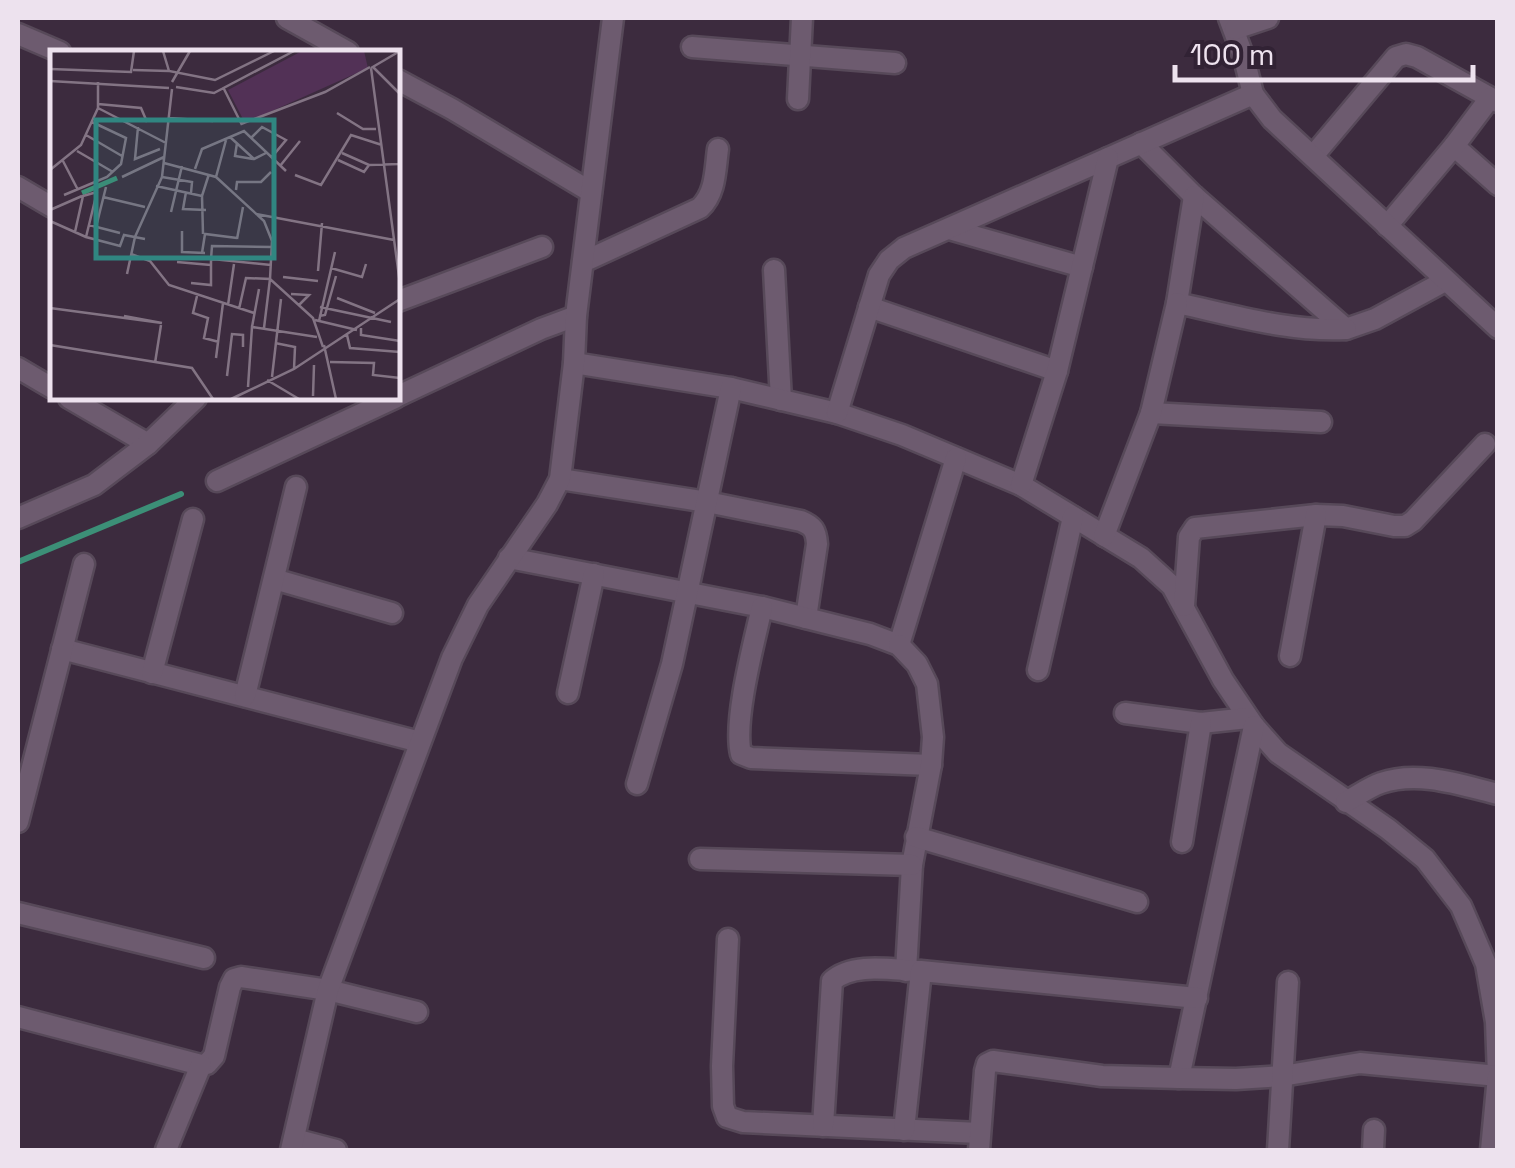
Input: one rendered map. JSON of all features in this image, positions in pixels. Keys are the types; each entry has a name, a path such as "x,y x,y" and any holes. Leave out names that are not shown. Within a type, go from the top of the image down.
{"street":[{"path":"287,18 344,50"},
{"path":"336,1150 293,1144 328,990 464,629 548,504 560,479 613,18"},
{"path":"798,99 802,18"},
{"path":"1268,18 1232,24 1253,94 1272,119 1445,280 1495,320"},
{"path":"18,34 55,50"},
{"path":"692,46 894,64"},
{"path":"1313,156 1396,57 1416,57 1494,100 1387,226"},
{"path":"400,81 591,192"},
{"path":"837,413 879,275 904,248 1253,94"},
{"path":"1141,143 1194,196 1346,329"},
{"path":"1454,146 1498,186"},
{"path":"583,262 700,208 709,200 713,188 718,149"},
{"path":"1021,484 1057,371 1108,158"},
{"path":"18,187 50,206"},
{"path":"1104,536 1151,413 1178,303 1194,196"},
{"path":"949,228 1082,267"},
{"path":"400,300 542,247"},
{"path":"774,270 781,400"},
{"path":"1178,303 1285,327 1346,329 1376,320 1445,280"},
{"path":"869,307 1057,371"},
{"path":"400,395 576,316"},
{"path":"574,362 731,388 837,413 902,435 1021,484 1141,558 1172,586 1223,680 1278,753 1425,859 1462,906 1486,964 1496,1022 1497,1084 1491,1150"},
{"path":"18,368 50,387"},
{"path":"638,784 668,680 731,388"},
{"path":"18,518 94,485 148,444 194,400"},
{"path":"217,481 390,400"},
{"path":"98,404 148,444"},
{"path":"1151,413 1321,422"},
{"path":"1184,606 1189,537 1196,528 1316,515 1405,526 1485,444"},
{"path":"900,645 956,458"},
{"path":"560,479 707,502 812,526 817,544 806,618"},
{"path":"246,696 296,486"},
{"path":"1290,656 1316,515"},
{"path":"1038,670 1072,517"},
{"path":"152,673 193,519"},
{"path":"509,558 762,607 870,634 900,645 917,664 927,684 933,736 912,865 914,971 904,1130"},
{"path":"18,822 84,564"},
{"path":"568,694 594,574"},
{"path":"274,579 392,613"},
{"path":"762,607 744,696 742,754 751,758 931,764"},
{"path":"62,649 420,742"},
{"path":"1125,713 1201,724 1251,722"},
{"path":"1180,1078 1251,722"},
{"path":"1182,842 1201,724"},
{"path":"1346,802 1381,782 1411,778 1498,794"},
{"path":"916,837 1137,902"},
{"path":"700,859 912,865"},
{"path":"18,913 204,958"},
{"path":"728,938 722,1106 727,1116 743,1122 904,1130 979,1142 984,1071 993,1061 1102,1076 1236,1079 1360,1063 1497,1084"},
{"path":"823,1126 832,982 841,974 853,970 914,971 1197,998"},
{"path":"18,1017 200,1066 214,1056 230,987 241,976 328,990 417,1012"},
{"path":"1278,1150 1288,982"},
{"path":"166,1150 200,1066"}],"waterway":[{"path":"18,562 181,494"}]}
